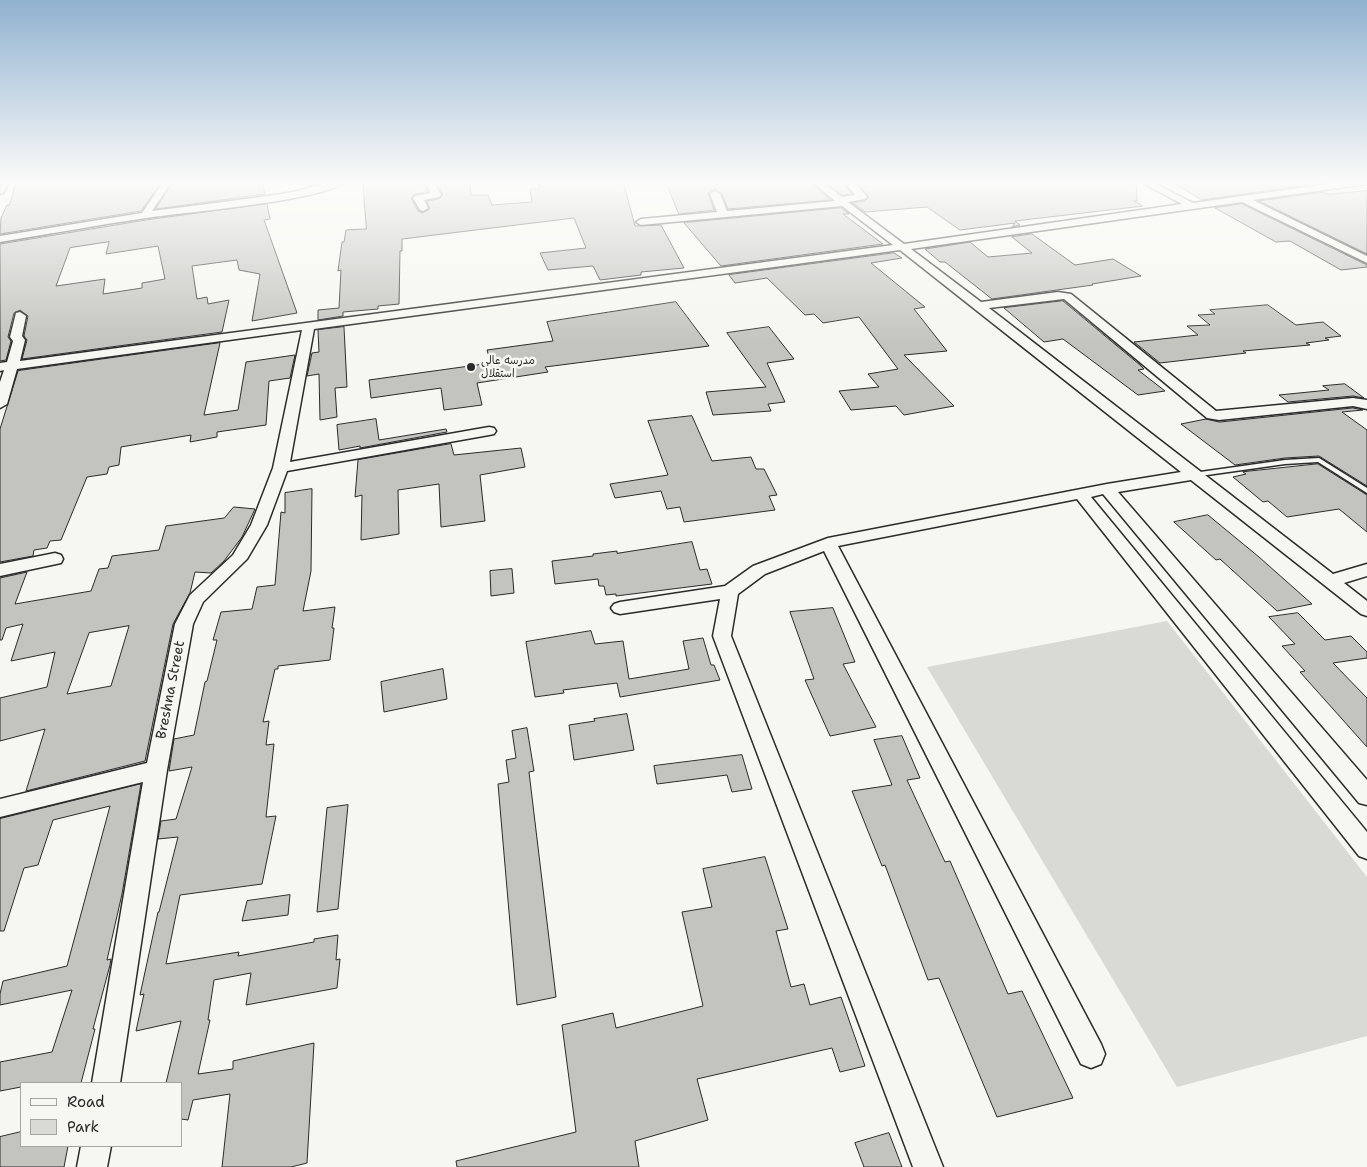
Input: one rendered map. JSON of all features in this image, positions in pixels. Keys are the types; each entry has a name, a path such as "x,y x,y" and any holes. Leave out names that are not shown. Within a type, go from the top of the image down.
{"street":[{"path":"0,239 21,235"},
{"path":"887,235 1367,610"},
{"path":"7,366 984,235"},
{"path":"1318,235 1367,260"},
{"path":"979,306 1058,295 1067,296 1212,415 1219,416 1353,402 1367,404"},
{"path":"0,404 7,366 19,340 16,337 20,316"},
{"name":"Breshna Street","path":"106,1082 156,770 184,624 196,599 239,559 259,525 281,468 309,326"},
{"path":"281,468 488,431"},
{"path":"620,608 730,591 758,570 828,543 1107,489 1192,475"},
{"path":"1107,489 1367,796"},
{"path":"1081,494 1367,849"},
{"path":"828,543 1091,1054"},
{"path":"0,570 54,559"},
{"path":"1330,581 1367,570"},
{"path":"730,591 722,636 928,1167"},
{"path":"0,808 156,770"},
{"path":"92,1167 96,1147"}],"lane":[{"path":"1192,475 1285,462 1319,460 1367,491"}],"green space":[{"path":"1167,621 1367,877 1367,1036 1177,1087 927,667"}],"building":[{"path":"52,235 269,235 297,313 252,321 260,274 239,270 237,260 192,266 197,299 207,297 208,304 229,300 222,332 22,359 27,340 24,336 28,316 20,310 14,313 8,337 11,341 6,360 0,361 0,244","holes":["109,242 106,254 158,246 165,279 142,283 142,288 103,294 105,279 56,286 70,248"]},
{"path":"345,235 431,235 402,239 399,304 378,306 378,309 343,312 343,316 318,320 318,310 339,308 341,270 338,271 342,242 344,242"},
{"path":"581,235 667,235 684,268 641,272 641,275 600,280 593,266 548,270 540,253 586,248"},
{"path":"695,235 872,235 883,244 721,266"},
{"path":"1034,235 1075,265 1113,259 1141,276 1093,285 992,299 945,262 940,262 925,249 970,242 988,257 1032,253 1012,237"},
{"path":"1264,235 1306,235 1367,265 1367,267 1341,270 1290,241 1276,242"},
{"path":"1329,235 1367,235 1367,254"},
{"path":"894,253 902,258 871,263 925,307 914,309 947,351 904,355 954,406 904,415 896,406 851,410 839,391 879,387 868,374 898,369 859,317 823,323 814,314 805,315 767,278 735,283 729,275"},
{"path":"1063,301 1140,365 1144,369 1138,370 1165,391 1138,395 1063,339 1044,342 1004,308"},
{"path":"676,302 709,346 545,367 548,372 477,383 482,405 444,410 441,388 371,398 369,380 491,363 487,350 553,341 547,322"},
{"path":"1268,305 1296,325 1323,322 1341,336 1325,338 1329,340 1306,343 1310,345 1243,351 1246,353 1160,363 1134,342 1198,335 1187,326 1210,325 1198,315 1215,314 1210,310"},
{"path":"344,327 347,387 335,388 337,417 320,420 319,374 307,376 312,353 319,352 318,330"},
{"path":"769,327 794,359 767,363 785,402 768,404 771,411 713,415 706,392 766,387 727,333"},
{"path":"220,343 204,415 238,410 246,362 295,355 290,378 269,381 266,425 217,432 217,437 190,442 191,435 121,447 119,465 109,467 107,474 87,477 61,540 50,541 47,548 34,550 33,556 0,562 0,429 18,371"},
{"path":"1345,384 1364,398 1353,396 1288,402 1279,395 1329,390 1323,386"},
{"path":"1353,408 1363,410 1342,412 1367,430 1367,486 1319,456 1285,458 1235,465 1181,424 1206,419 1219,422"},
{"path":"692,416 712,461 751,457 756,469 764,469 777,495 769,496 775,510 684,522 680,507 667,509 661,491 615,498 610,484 668,475 648,421"},
{"path":"376,419 379,440 446,429 447,432 339,450 337,425"},
{"path":"451,444 454,455 521,448 525,467 480,475 485,521 441,527 439,484 398,490 399,534 361,540 362,495 355,497 358,460"},
{"path":"1318,464 1367,495 1367,532 1339,509 1287,517 1268,501 1263,502 1233,477 1246,474 1243,472"},
{"path":"312,489 311,571 303,611 335,607 330,660 278,666 278,669 275,669 263,722 269,721 266,745 274,744 266,817 276,816 262,884 180,895 166,964 239,952 238,956 314,942 314,939 338,935 336,960 340,959 337,988 246,1005 251,973 214,980 208,1020 210,1020 198,1074 233,1069 233,1061 314,1043 307,1163 291,1167 222,1167 230,1094 193,1100 188,1120 182,1119 182,1082 166,1082 181,1021 136,1031 144,994 140,995 158,912 178,837 158,839 161,821 176,819 192,767 169,771 174,739 194,735 205,682 207,681 217,640 213,640 221,612 252,609 257,587 275,585 281,512 285,513 285,493"},
{"path":"234,507 255,509 242,537 224,561 211,573 195,572 190,593 173,624 145,761 26,791 45,729 0,741 0,698 47,687 55,652 11,661 23,624 6,628 2,640 0,640 0,578 27,572 15,604 91,591 99,569 108,568 112,556 159,550 166,526 224,518","holes":["129,626 111,686 67,694 89,633"]},
{"path":"1208,515 1312,604 1277,611 1220,559 1216,560 1174,522"},
{"path":"692,542 700,570 707,569 712,584 616,596 616,594 606,595 604,586 599,586 598,579 555,584 552,561"},
{"path":"512,569 514,593 491,596 490,571"},
{"path":"833,608 855,662 843,664 876,727 830,736 805,680 814,679 790,612"},
{"path":"1298,613 1325,640 1351,636 1367,652 1367,658 1333,663 1367,698 1367,747 1300,672 1305,671 1282,646 1295,644 1269,617"},
{"path":"591,631 595,644 623,641 629,679 689,669 683,641 703,638 711,665 714,665 720,680 620,697 617,683 563,690 564,693 535,697 526,642"},
{"path":"443,669 447,699 384,712 381,682"},
{"path":"627,714 634,750 574,760 569,725"},
{"path":"527,728 534,771 529,772 556,997 517,1005 498,784 509,782 506,760 516,758 512,731"},
{"path":"902,736 920,778 907,780 945,862 950,861 1008,994 1022,991 1073,1098 997,1117 939,978 928,980 885,865 882,866 852,791 892,785 874,740"},
{"path":"742,755 752,789 732,792 727,775 657,784 654,766"},
{"path":"141,784 122,894 107,960 111,959 110,965 81,1082 20,1082 20,1087 0,1091 0,1062 52,1052 72,990 0,1005 0,994 3,981 67,966 110,806 53,820 38,865 24,868 4,931 0,931 0,819"},
{"path":"348,805 338,909 317,912 327,808"},
{"path":"765,857 788,929 776,931 791,987 804,984 810,1005 841,997 865,1066 840,1072 832,1048 697,1079 708,1120 635,1141 639,1167 457,1167 456,1161 576,1132 562,1025 613,1013 616,1028 703,1006 682,912 712,907 703,869"},
{"path":"290,895 288,915 242,921 247,901"},
{"path":"20,1132 20,1147 68,1147 64,1167 0,1167 0,1137"},
{"path":"889,1133 902,1167 864,1167 855,1143"}],"place":[{"name":"مدرسه عالی استقلال","path":"471,367"}]}
